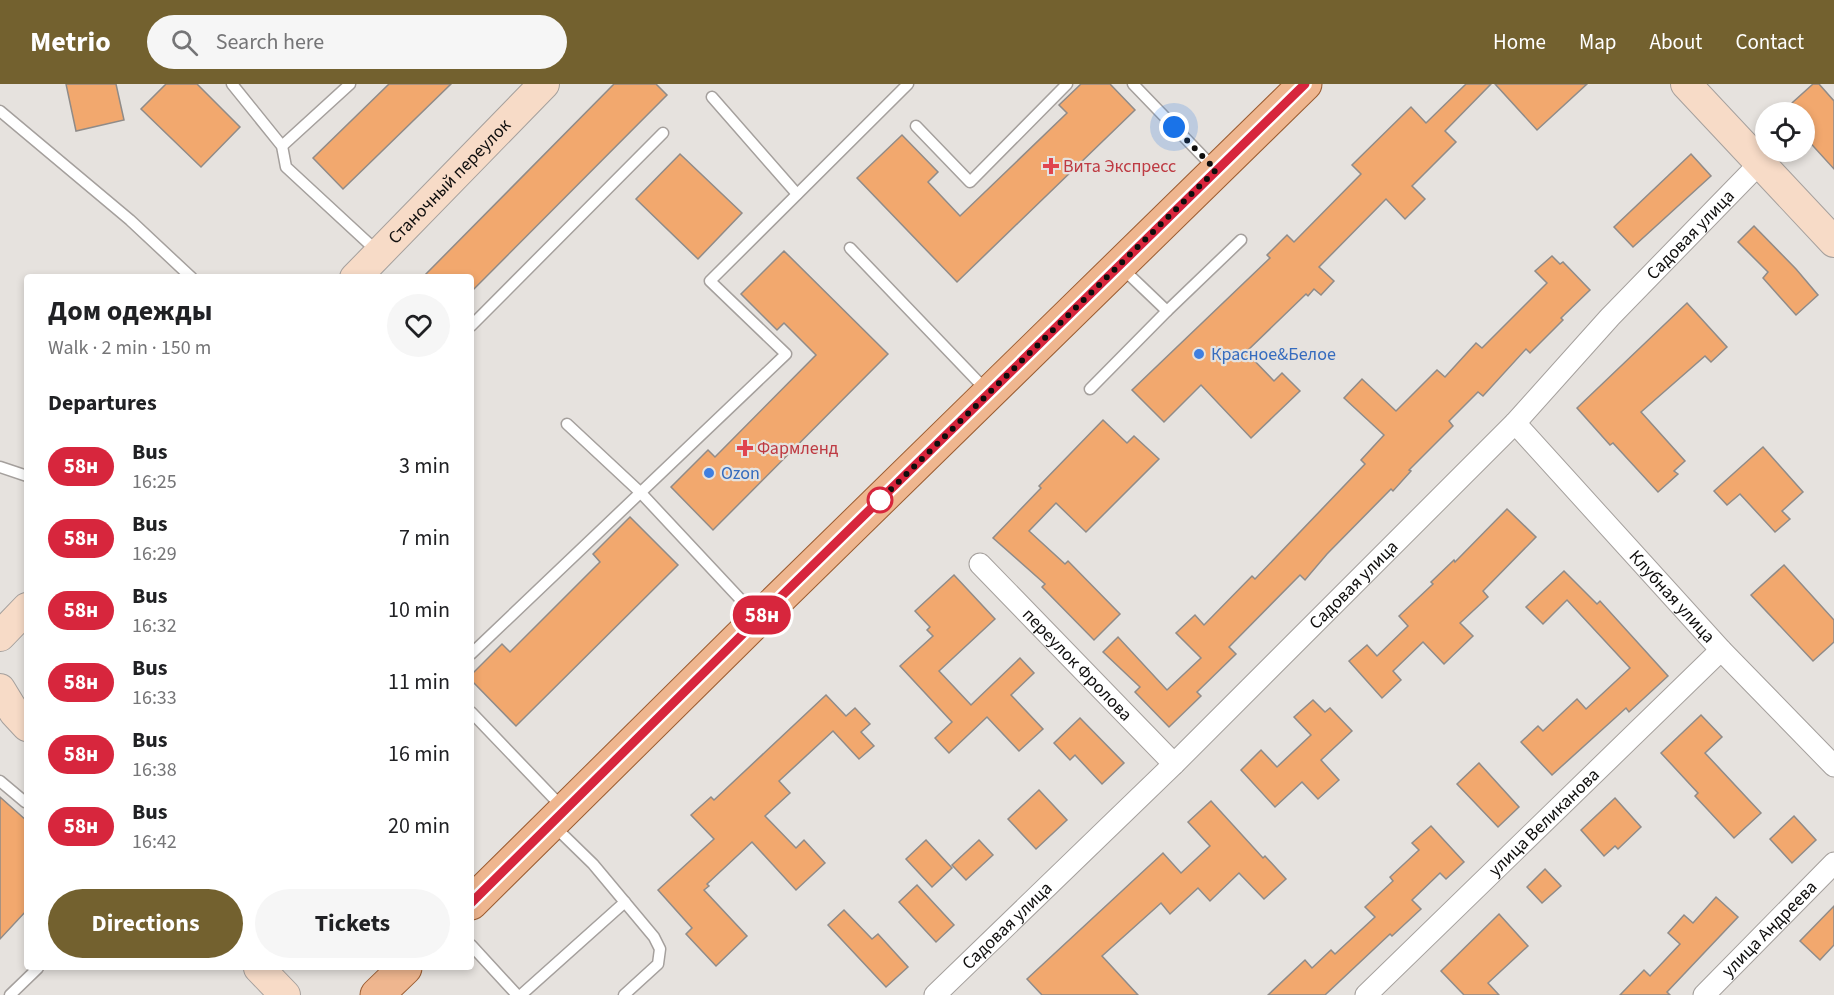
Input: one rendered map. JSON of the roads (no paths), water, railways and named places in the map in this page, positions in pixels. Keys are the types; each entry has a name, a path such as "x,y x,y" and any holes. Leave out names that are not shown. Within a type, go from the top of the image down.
{"main road":[{"name":"Станочный переулок","path":"359,274 544,84"},
{"path":"474,900 1305,84"},
{"path":"1686,84 1834,242"},
{"path":"261,970 285,995"},
{"path":"377,995 403,970"}],"street":[{"name":"Садовая улица","path":"935,995 1174,764 1515,423 1610,317 1760,163"},
{"name":"Клубная улица","path":"1515,423 1721,650 1834,766"},
{"name":"переулок Фролова","path":"980,564 1174,764"},
{"name":"улица Великанова","path":"1366,995 1721,650"},
{"name":"улица Андреева","path":"1704,995 1834,863"}],"lane":[{"path":"232,84 282,146 286,167 379,253"},
{"path":"282,146 350,84"},
{"path":"916,126 970,182 1067,84"},
{"path":"1132,84 1216,170"},
{"path":"474,651 786,354 710,281 904,85"},
{"path":"712,97 797,195"},
{"path":"0,111 130,220 188,274"},
{"path":"474,323 663,133"},
{"path":"1090,389 1241,240"},
{"path":"850,248 989,394"},
{"path":"1119,266 1167,311"},
{"path":"567,424 640,493 758,619"},
{"path":"0,466 24,475"},
{"path":"474,716 558,817 592,864 654,937 660,949 658,964 624,995"},
{"path":"0,781 24,801"},
{"path":"474,948 519,995 625,902"},
{"path":"10,995 36,970"}],"place":[{"name":"Вита Экспресс","path":"1051,166"},
{"name":"Красное&Белое","path":"1199,354"},
{"name":"Фармленд","path":"745,448"},
{"name":"Ozon","path":"709,473"}]}
